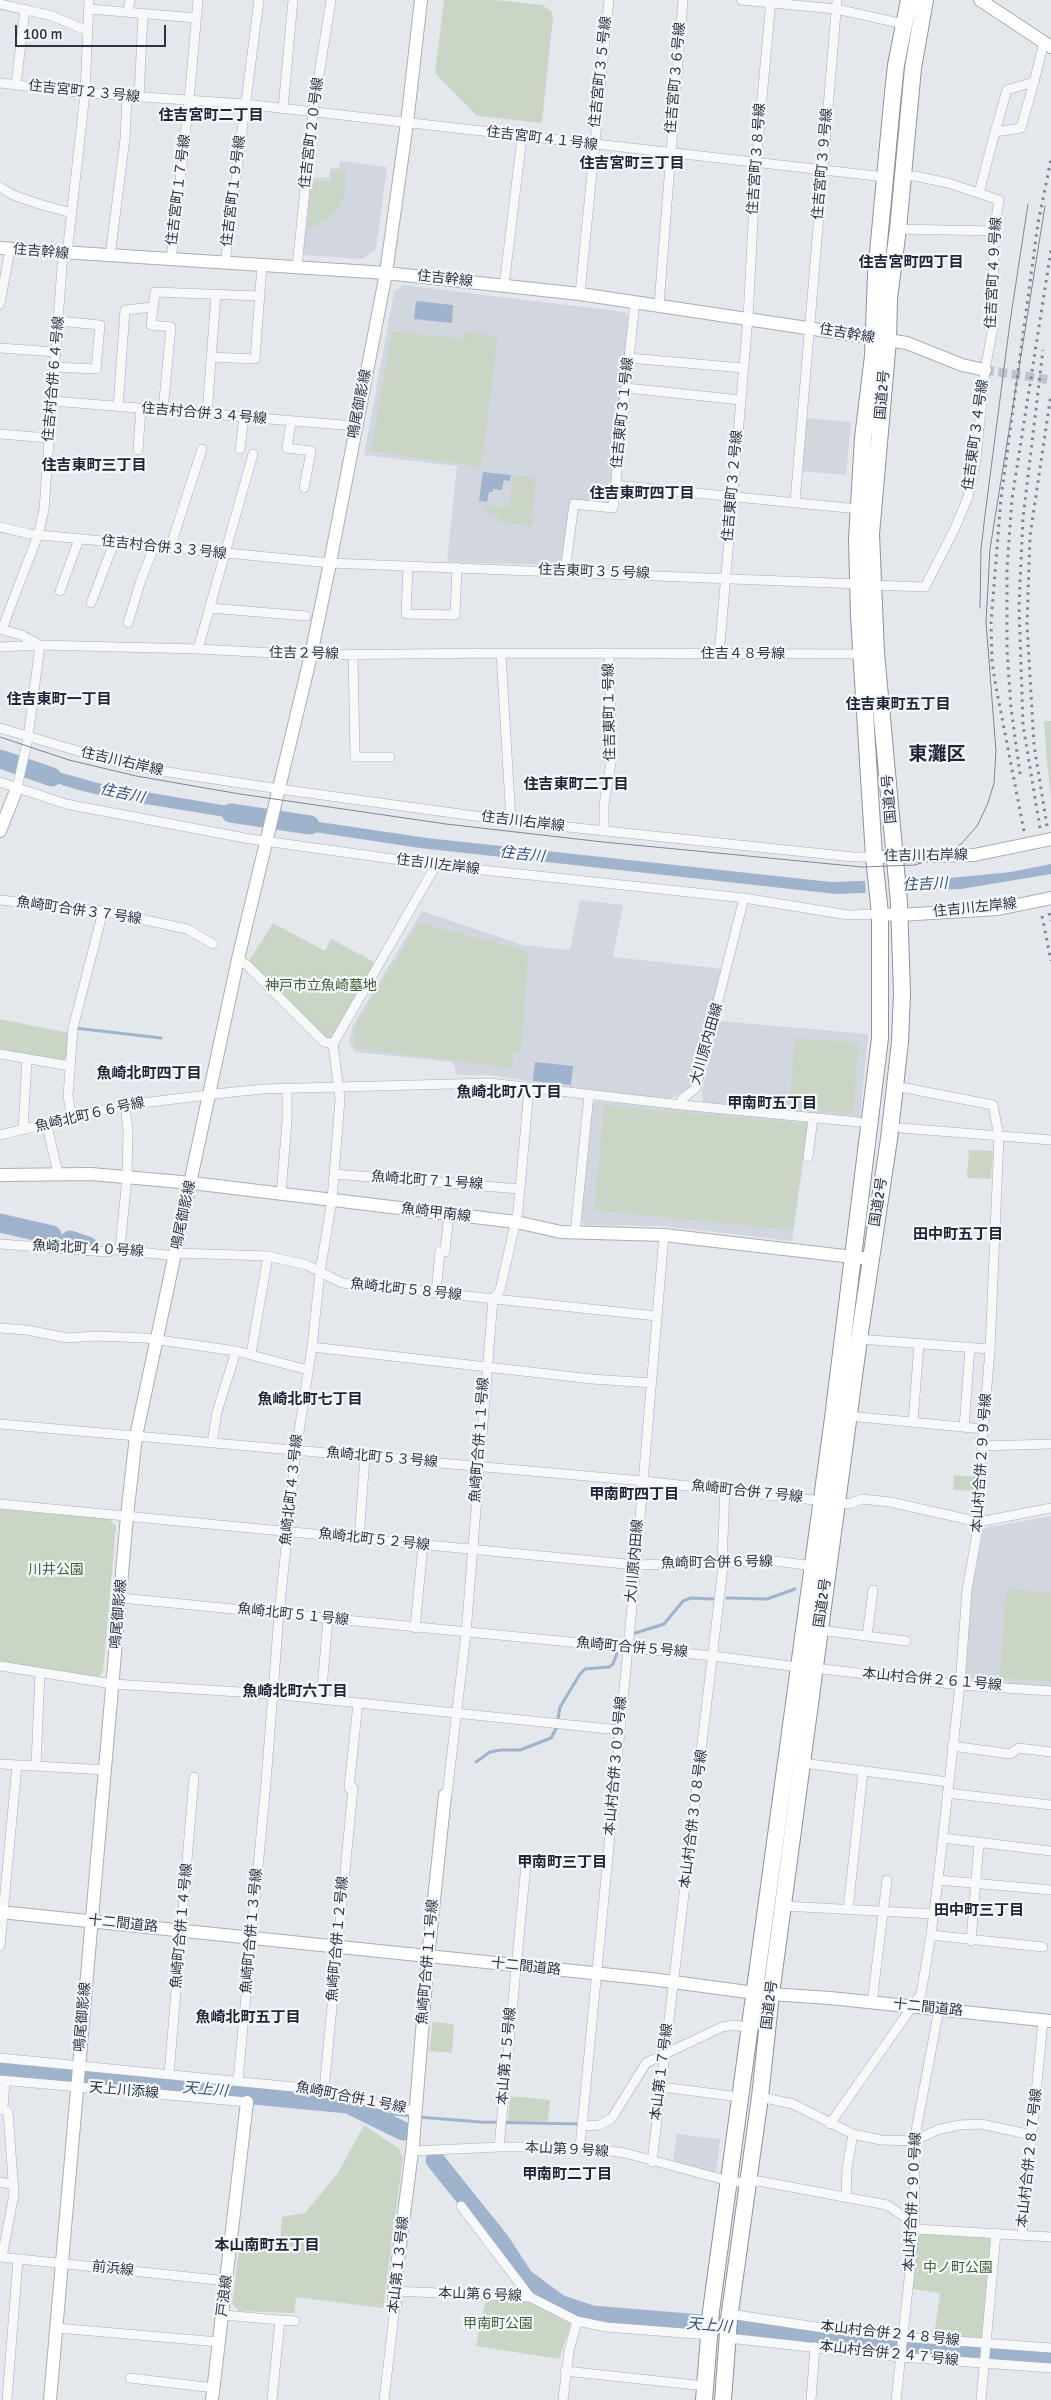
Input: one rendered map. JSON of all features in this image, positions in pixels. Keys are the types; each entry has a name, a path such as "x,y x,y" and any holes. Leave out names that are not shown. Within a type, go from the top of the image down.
{"highway":[{"name":"国道2号","path":"865,585 871,534 880,339 876,274 896,65 909,0"},
{"name":"国道2号","path":"704,2393 710,2328 750,2028 763,1993 783,1906 786,1820 803,1763 812,1566 830,1501 849,1416 859,1339 862,1258 880,1038 880,909 875,864 869,654 858,509 863,438 873,356 880,339 889,298 898,229 913,68 925,0"},
{"name":"国道2号","path":"723,2400 729,2326 760,2097 763,1993 806,1668 819,1630 830,1501 862,1258 895,1086 902,993 899,909 896,864 869,654"}],"street":[{"path":"128,12 130,0"},
{"name":"住吉宮町１７号線","path":"171,260 198,0"},
{"name":"住吉宮町１９号線","path":"225,263 259,0"},
{"path":"284,109 293,0"},
{"name":"住吉宮町２０号線","path":"297,267 313,112 331,0"},
{"name":"鳴尾御影線","path":"50,2400 127,1516 136,1436 192,1183 238,959 265,840 311,655 330,563 386,273 407,123 420,0"},
{"name":"住吉宮町３５号線","path":"580,294 609,0"},
{"name":"住吉宮町３６号線","path":"658,305 683,0"},
{"path":"741,0 837,5 904,24"},
{"path":"980,0 1047,44 1021,128 995,132"},
{"name":"住吉宮町３８号線","path":"748,318 756,164 771,2"},
{"path":"0,4 52,16 88,31"},
{"path":"89,5 143,14 196,18"},
{"name":"住吉村合併６４号線","path":"1,629 38,535 44,510 58,321 85,93 89,5"},
{"name":"住吉宮町３９号線","path":"795,502 837,5"},
{"path":"16,85 25,9"},
{"path":"139,97 143,14"},
{"path":"903,176 915,176 948,182 980,193 1007,90 1034,82"},
{"name":"住吉宮町２３号線","path":"0,83 85,93 245,104 407,123"},
{"path":"110,256 125,139 127,96"},
{"name":"住吉宮町４１号線","path":"407,123 756,164 885,177"},
{"path":"504,286 522,137"},
{"path":"0,187 13,195 72,213"},
{"name":"住吉宮町４９号線","path":"980,193 999,200 994,232 993,327 986,370"},
{"path":"898,229 994,232"},
{"path":"0,304 5,249"},
{"name":"住吉幹線","path":"5,249 386,273 580,294 880,339 922,347 962,365 986,370"},
{"path":"211,357 255,359 262,264"},
{"path":"163,410 171,327 151,326 155,292 260,296"},
{"path":"207,414 216,294"},
{"name":"住吉東町３１号線","path":"565,571 574,504 613,508 635,302"},
{"path":"118,406 125,310 153,307"},
{"name":"住吉東町３２号線","path":"720,654 748,318"},
{"path":"55,366 96,369 100,325 58,321"},
{"path":"0,348 56,352"},
{"path":"630,358 743,368"},
{"name":"住吉東町３４号線","path":"865,585 925,587 938,565 968,497 976,458 986,370"},
{"path":"626,388 741,400"},
{"name":"住吉村合併３４号線","path":"53,401 355,426"},
{"path":"138,450 141,408"},
{"path":"240,449 244,417"},
{"path":"291,421 287,448 311,450 304,488"},
{"path":"0,434 49,438"},
{"path":"170,548 202,449"},
{"path":"198,649 254,454"},
{"path":"616,485 858,509"},
{"name":"住吉村合併３３号線","path":"0,527 38,535 330,563"},
{"path":"60,591 79,539"},
{"path":"91,603 114,543"},
{"path":"128,624 141,580 154,547"},
{"name":"住吉東町３５号線","path":"330,563 565,571 865,585"},
{"path":"408,566 406,614 455,615 457,567"},
{"path":"210,608 306,616"},
{"path":"0,831 17,788 28,738 40,645 21,635 1,629"},
{"name":"住吉２号線","path":"0,646 40,645 198,649 311,655 609,653"},
{"path":"501,653 511,821"},
{"name":"住吉４８号線","path":"609,653 869,654"},
{"name":"住吉東町１号線","path":"604,831 604,804 613,749 609,653"},
{"path":"353,654 355,757 390,757"},
{"name":"住吉川右岸線","path":"0,728 28,738 129,766 278,789 511,821 853,857 875,864 896,864 974,855 1051,839"},
{"name":"住吉川左岸線","path":"0,782 66,804 265,840 436,865 744,898 848,915 880,909 998,909 1051,898"},
{"path":"238,959 247,965 324,1042 332,1044 436,865"},
{"name":"大川原内田線","path":"681,1105 682,1099 696,1088 744,898"},
{"name":"魚崎町合併３７号線","path":"0,900 102,911 187,929 213,944"},
{"path":"72,1119 68,1096 73,1028 102,911"},
{"name":"魚崎北町４３号線","path":"266,1782 279,1614 296,1451 312,1347 320,1272 332,1200 340,1099 332,1044"},
{"path":"0,1054 70,1066"},
{"path":"24,1130 27,1058"},
{"name":"魚崎北町６６号線","path":"0,1135 125,1105 210,1095 287,1089 490,1083 589,1095"},
{"name":"本山村合併２９９号線","path":"830,2124 921,1994 934,1914 943,1838 960,1685 967,1590 979,1522 978,1508 990,1348 999,1137 993,1105 895,1086"},
{"path":"281,1194 287,1121 287,1089"},
{"name":"魚崎町合併１１号線","path":"414,2130 428,1957 466,1633 492,1299 500,1290 516,1222 530,1089"},
{"path":"575,1233 589,1095 859,1122"},
{"path":"120,1249 127,1177 128,1132 125,1105"},
{"path":"808,1157 813,1118"},
{"path":"48,1125 58,1174"},
{"path":"901,1128 1051,1140"},
{"name":"魚崎甲南線","path":"0,1175 91,1174 192,1183 516,1222 561,1232 664,1234 862,1258"},
{"name":"魚崎北町７１号線","path":"334,1174 520,1189"},
{"path":"436,1293 440,1251 445,1252 449,1214"},
{"name":"大川原内田線","path":"627,1648 664,1234"},
{"name":"魚崎北町４０号線","path":"0,1244 108,1252 120,1249 175,1255"},
{"name":"魚崎北町５８号線","path":"175,1255 268,1256 307,1264 342,1283 657,1316"},
{"path":"251,1354 268,1256"},
{"path":"0,1328 27,1330 67,1338 96,1336 157,1340 236,1351 308,1370"},
{"path":"859,1339 990,1348"},
{"path":"913,1422 919,1343"},
{"path":"312,1347 599,1380 652,1383"},
{"path":"964,1426 970,1347"},
{"path":"212,1443 217,1412 236,1351"},
{"path":"849,1416 983,1429"},
{"name":"魚崎北町５３号線","path":"0,1424 478,1466"},
{"path":"982,1446 1051,1444"},
{"path":"359,1539 366,1456"},
{"name":"魚崎町合併７号線","path":"478,1466 725,1489 850,1504 862,1499 890,1502 979,1522"},
{"name":"本山村合併３０８号線","path":"673,1982 723,1567 725,1489"},
{"name":"魚崎北町５２号線","path":"0,1504 472,1550"},
{"path":"979,1522 1051,1508"},
{"path":"415,1628 423,1545"},
{"name":"魚崎町合併６号線","path":"472,1550 636,1564 775,1562 812,1566"},
{"path":"867,1636 874,1590"},
{"name":"魚崎北町５１号線","path":"121,1598 466,1633"},
{"path":"321,1699 328,1619"},
{"path":"819,1630 906,1641"},
{"name":"魚崎町合併５号線","path":"466,1633 713,1656 806,1668"},
{"name":"本山村合併３０９号線","path":"580,2147 627,1648"},
{"path":"0,1666 113,1684 272,1694 619,1730"},
{"name":"本山村合併２６１号線","path":"806,1668 960,1685 1051,1691"},
{"path":"36,1765 40,1673"},
{"name":"魚崎町合併１２号線","path":"324,2090 358,1703"},
{"path":"952,1746 1010,1754 1020,1748 1051,1752"},
{"path":"803,1763 948,1782"},
{"path":"0,1764 106,1770"},
{"path":"0,1946 17,1764"},
{"path":"848,1910 863,1771"},
{"name":"魚崎町合併１４号線","path":"169,2074 194,1777"},
{"name":"魚崎町合併１３号線","path":"238,2080 266,1782"},
{"path":"947,1793 1051,1806"},
{"path":"943,1838 1051,1851"},
{"path":"971,1940 979,1842"},
{"name":"本山第１５号線","path":"499,2147 526,1864"},
{"path":"872,2002 887,1880"},
{"path":"938,1880 1051,1890"},
{"path":"783,1906 934,1914"},
{"name":"十二間道路","path":"2,1912 251,1936 763,1993 913,2006 1047,2021"},
{"path":"931,1935 1043,1947"},
{"name":"本山第１７号線","path":"652,2162 673,1982"},
{"name":"本山村合併２９０号線","path":"896,2400 915,2227 914,2141 938,2009"},
{"name":"本山村合併２８７号線","path":"1022,2235 1032,2135 1047,2021"},
{"path":"582,2124 600,2126 612,2118 646,2063 722,2027 735,2025 750,2028"},
{"name":"魚崎町合併１号線","path":"0,2058 324,2090 381,2105 415,2111"},
{"path":"1,2257 13,2202 14,2185 8,2112 1,2110 4,2107 2,2080"},
{"name":"天上川添線","path":"2,2080 247,2102"},
{"path":"661,2087 740,2097"},
{"path":"760,2097 793,2104 853,2134 898,2142 914,2141 937,2130 959,2125 981,2124 1032,2135"},
{"name":"戸浪線","path":"213,2394 247,2102"},
{"name":"本山第１３号線","path":"384,2400 395,2306 394,2291 414,2130"},
{"path":"846,2197 847,2168 853,2134"},
{"name":"本山第９号線","path":"412,2147 580,2147 625,2153 652,2162 729,2181 748,2183 759,2181 887,2205 915,2227"},
{"path":"0,2182 14,2185"},
{"path":"461,2206 530,2297"},
{"path":"915,2227 1051,2237"},
{"path":"981,2400 996,2234"},
{"name":"前浜線","path":"1,2257 227,2280"},
{"path":"7,2400 18,2259"},
{"name":"本山第６号線","path":"394,2291 530,2297 577,2321 606,2327 710,2328"},
{"path":"223,2315 295,2321"},
{"path":"272,2400 280,2320"},
{"path":"563,2400 565,2371 577,2321"},
{"name":"本山村合併２４８号線","path":"729,2326 823,2328 902,2337 1051,2348"},
{"name":"本山村合併２４７号線","path":"729,2326 815,2347 900,2357 1051,2368"},
{"path":"57,2328 219,2342"},
{"path":"811,2400 815,2347"},
{"path":"565,2371 704,2393"},
{"path":"130,2378 213,2394"}],"shaded area":[{"path":"340,161 387,167 376,249 363,259 302,255 310,178 329,177 330,168 339,168"},
{"path":"403,285 625,312 630,320 611,501 607,504 572,500 562,563 559,565 447,562 457,466 364,455 394,292"},
{"path":"806,418 851,422 846,475 801,471"},
{"path":"580,900 623,905 613,957 723,969 692,1086 668,1100 569,1088 490,1075 457,1075 453,1062 355,1052 349,1044 353,1025 422,911 523,945 570,950"},
{"path":"719,1021 868,1034 860,1119 703,1103 702,1091"},
{"path":"596,1101 809,1120 792,1241 662,1226 585,1225 580,1220 592,1104"},
{"path":"1051,1516 1051,1687 971,1680 964,1673 971,1590 984,1528"},
{"path":"677,2134 720,2139 716,2172 673,2164"}],"green space":[{"path":"444,0 495,0 542,5 551,11 553,16 542,123 477,116 435,73"},
{"path":"346,169 345,193 339,207 328,219 307,230 311,182 331,181 331,172"},
{"path":"466,331 498,336 481,467 371,451 392,332 465,339"},
{"path":"513,474 536,478 532,526 498,522 498,515 484,513 486,505 509,507"},
{"path":"1044,721 1051,721 1051,797 1047,761"},
{"name":"神戸市立魚崎墓地","path":"273,923 325,951 331,939 376,963 331,1038 324,1038 248,963"},
{"path":"419,923 524,950 528,956 521,1052 514,1052 512,1068 355,1048 354,1033 356,1025"},
{"path":"0,1019 68,1033 67,1057 61,1062 0,1051"},
{"path":"795,1038 859,1043 853,1114 789,1108"},
{"path":"604,1105 808,1124 793,1230 594,1210"},
{"path":"969,1150 993,1151 991,1179 967,1178"},
{"path":"954,1475 976,1477 976,1491 953,1490"},
{"name":"川井公園","path":"0,1509 109,1519 116,1526 103,1672 98,1677 0,1662"},
{"path":"1006,1589 1051,1592 1051,1682 1000,1677"},
{"path":"433,2022 454,2024 452,2053 429,2051"},
{"path":"510,2096 550,2100 548,2121 508,2121"},
{"path":"364,2125 398,2148 403,2157 383,2308 296,2297 294,2313 239,2311 232,2304 240,2241 280,2243 282,2217 305,2213 338,2173"},
{"name":"中ノ町公園","path":"922,2234 988,2237 992,2242 983,2336 979,2340 934,2336 940,2293 912,2289 918,2238"},
{"name":"甲南町公園","path":"486,2299 529,2302 571,2324 559,2359 476,2346"}],"water":[{"path":"416,301 453,305 452,323 414,319"},
{"path":"483,472 511,475 510,481 504,480 502,490 493,489 493,492 489,492 487,502 479,501"},
{"path":"0,753 14,758 10,769 0,766"},
{"path":"30,764 105,785 257,811 256,822 121,800 82,791 26,774"},
{"path":"286,817 427,838 831,882 950,878 1011,872 1051,864 1051,874 961,889 836,894 420,848 281,827 285,824"},
{"path":"535,1062 573,1066 571,1085 533,1081"}],"pier":[{"path":"907,879 908,894 866,896 865,880"}],"waterway":[{"name":"住吉川","path":"0,759 52,777"},
{"name":"住吉川","path":"231,813 310,825"},
{"path":"75,1028 161,1038"},
{"path":"0,1223 52,1235"},
{"path":"70,1240 88,1246"},
{"path":"727,1598 767,1599 795,1589"},
{"path":"632,1634 664,1624 683,1601 691,1598 713,1599"},
{"path":"558,1719 560,1707 580,1674 585,1669 609,1667 613,1664 617,1653"},
{"path":"476,1762 490,1752 520,1750 551,1738 557,1727"},
{"name":"天上川","path":"0,2071 348,2104 403,2131"},
{"path":"373,2115 394,2114 412,2116"},
{"path":"418,2117 481,2122 582,2124"},
{"name":"天上川","path":"435,2160 500,2241 524,2278 559,2304 592,2315 737,2327 913,2346 1051,2357"}],"tunnel":[{"path":"985,370 1051,380"}],"tram line":[{"path":"980,608 981,549 985,515 1010,322 1028,204"},
{"path":"0,737 69,760 136,776 240,794 446,824 603,842 862,867 915,865 941,856 961,844 977,826 988,803 994,783 996,751 986,622 990,549 1045,206"}],"railway":[{"path":"1024,831 992,662 991,623 1001,498 1038,223 1051,159"},
{"path":"1020,774 1011,708 1007,650 1007,568 1012,499 1051,250"},
{"path":"1040,828 1023,725 1019,606 1023,518 1043,350"},
{"path":"1047,826 1034,745 1027,625 1030,536 1051,394"},
{"path":"1049,913 1051,921"},
{"path":"1042,916 1051,961"}],"district":[{"name":"住吉宮町二丁目","path":"211,116"},
{"name":"住吉宮町三丁目","path":"632,164"},
{"name":"住吉宮町四丁目","path":"911,263"},
{"name":"住吉東町三丁目","path":"94,466"},
{"name":"住吉東町四丁目","path":"642,494"},
{"name":"住吉東町一丁目","path":"59,700"},
{"name":"住吉東町五丁目","path":"898,705"},
{"name":"東灘区","path":"937,755"},
{"name":"住吉東町二丁目","path":"576,785"},
{"name":"魚崎北町四丁目","path":"149,1074"},
{"name":"魚崎北町八丁目","path":"509,1093"},
{"name":"甲南町五丁目","path":"772,1104"},
{"name":"田中町五丁目","path":"958,1235"},
{"name":"魚崎北町七丁目","path":"310,1400"},
{"name":"甲南町四丁目","path":"634,1495"},
{"name":"魚崎北町六丁目","path":"295,1692"},
{"name":"甲南町三丁目","path":"562,1863"},
{"name":"田中町三丁目","path":"979,1911"},
{"name":"魚崎北町五丁目","path":"248,2018"},
{"name":"甲南町二丁目","path":"567,2175"},
{"name":"本山南町五丁目","path":"267,2246"}]}
